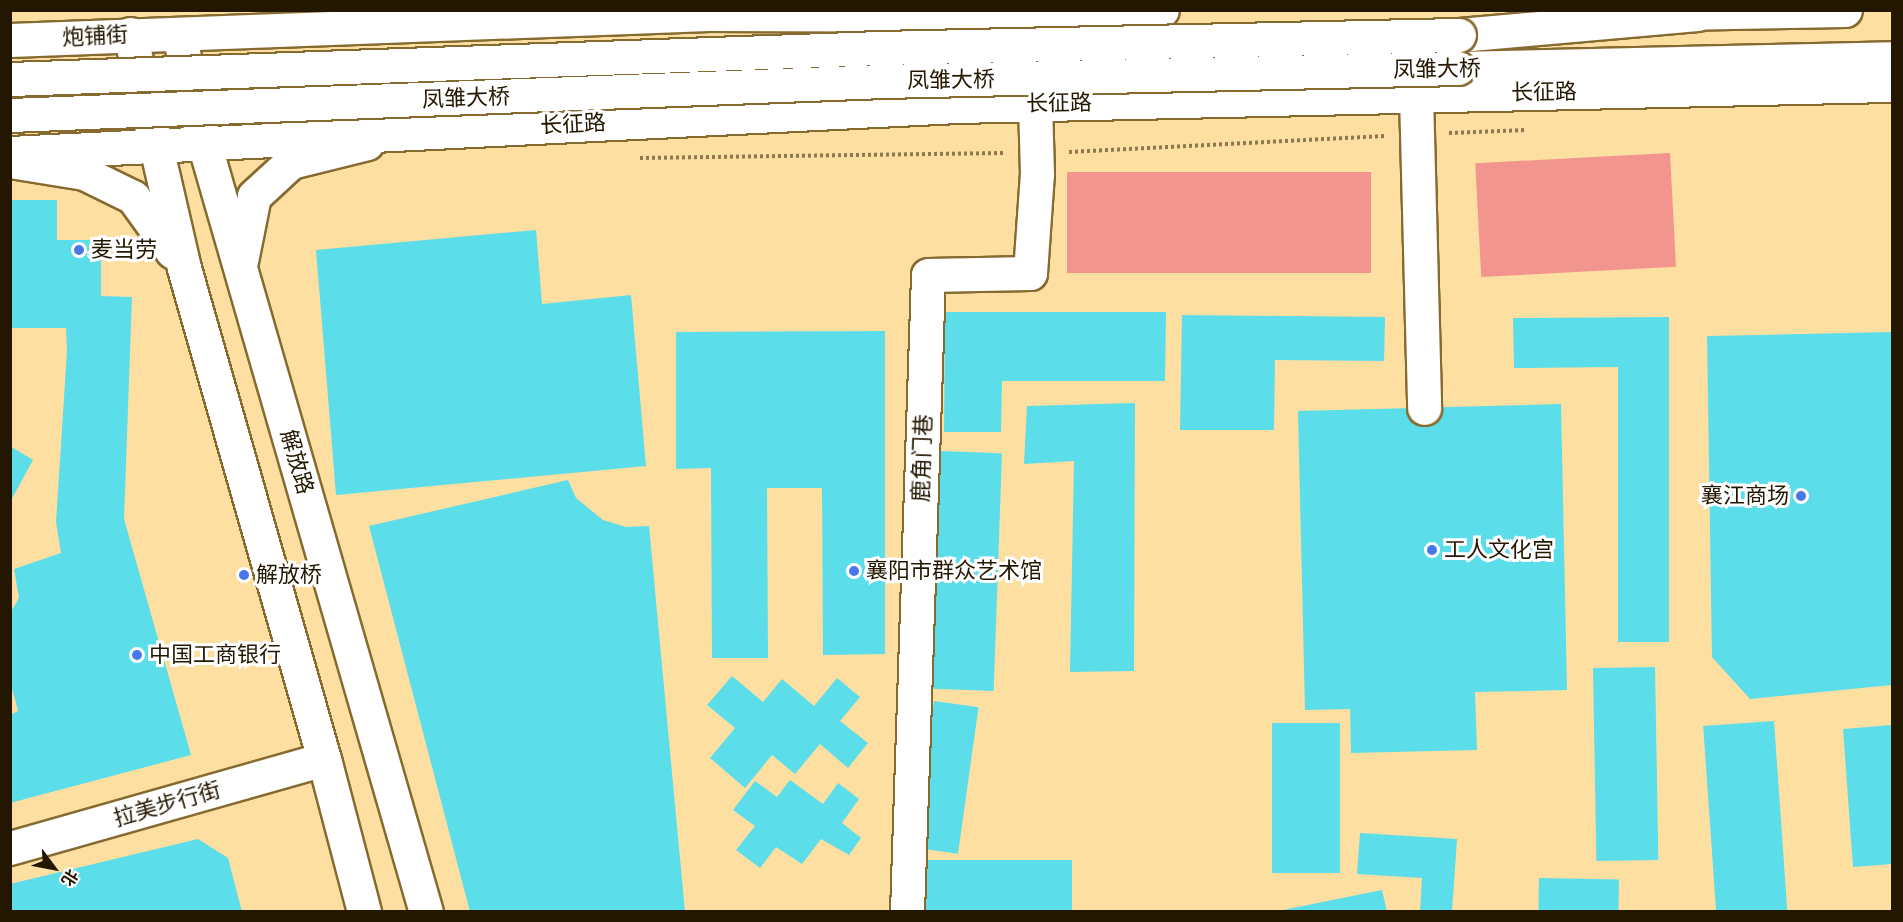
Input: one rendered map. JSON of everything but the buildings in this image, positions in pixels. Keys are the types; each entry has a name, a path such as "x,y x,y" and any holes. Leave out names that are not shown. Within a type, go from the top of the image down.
{"main road":[{"path":"207,10 275,31"},
{"path":"177,23 275,31 710,14 1162,10"},
{"path":"1641,10 1697,15 1845,10"},
{"name":"凤雏大桥","path":"10,79 880,48 1459,35 1697,15"},
{"path":"128,22 153,148 184,268 324,759 364,912"},
{"name":"炮铺街","path":"10,40 128,22 177,23"},
{"name":"解放路","path":"177,23 204,143 426,912"},
{"name":"凤雏大桥","path":"10,115 882,81 1893,58"},
{"name":"长征路","path":"153,148 204,143 1035,104 1893,85"},
{"path":"1416,95 1424,408"},
{"name":"鹿角门巷","path":"907,912 928,275 1029,273 1037,153 1035,104"},
{"path":"240,266 254,196 291,162 406,133"},
{"path":"10,153 153,148"},
{"path":"10,161 84,173 133,197 184,268"},
{"name":"拉美步行街","path":"10,848 324,759"}],"path":[{"path":"635,158 1037,153 1535,129"}],"shaded area":[{"path":"1670,153 1676,267 1481,277 1475,163"},
{"path":"1067,172 1371,172 1371,273 1067,273"}],"place":[{"name":"麦当劳","path":"79,250"},
{"name":"襄江商场","path":"1801,496"},
{"name":"工人文化宫","path":"1432,550"},
{"name":"襄阳市群众艺术馆","path":"854,571"},
{"name":"解放桥","path":"244,575"},
{"name":"中国工商银行","path":"137,655"}]}
